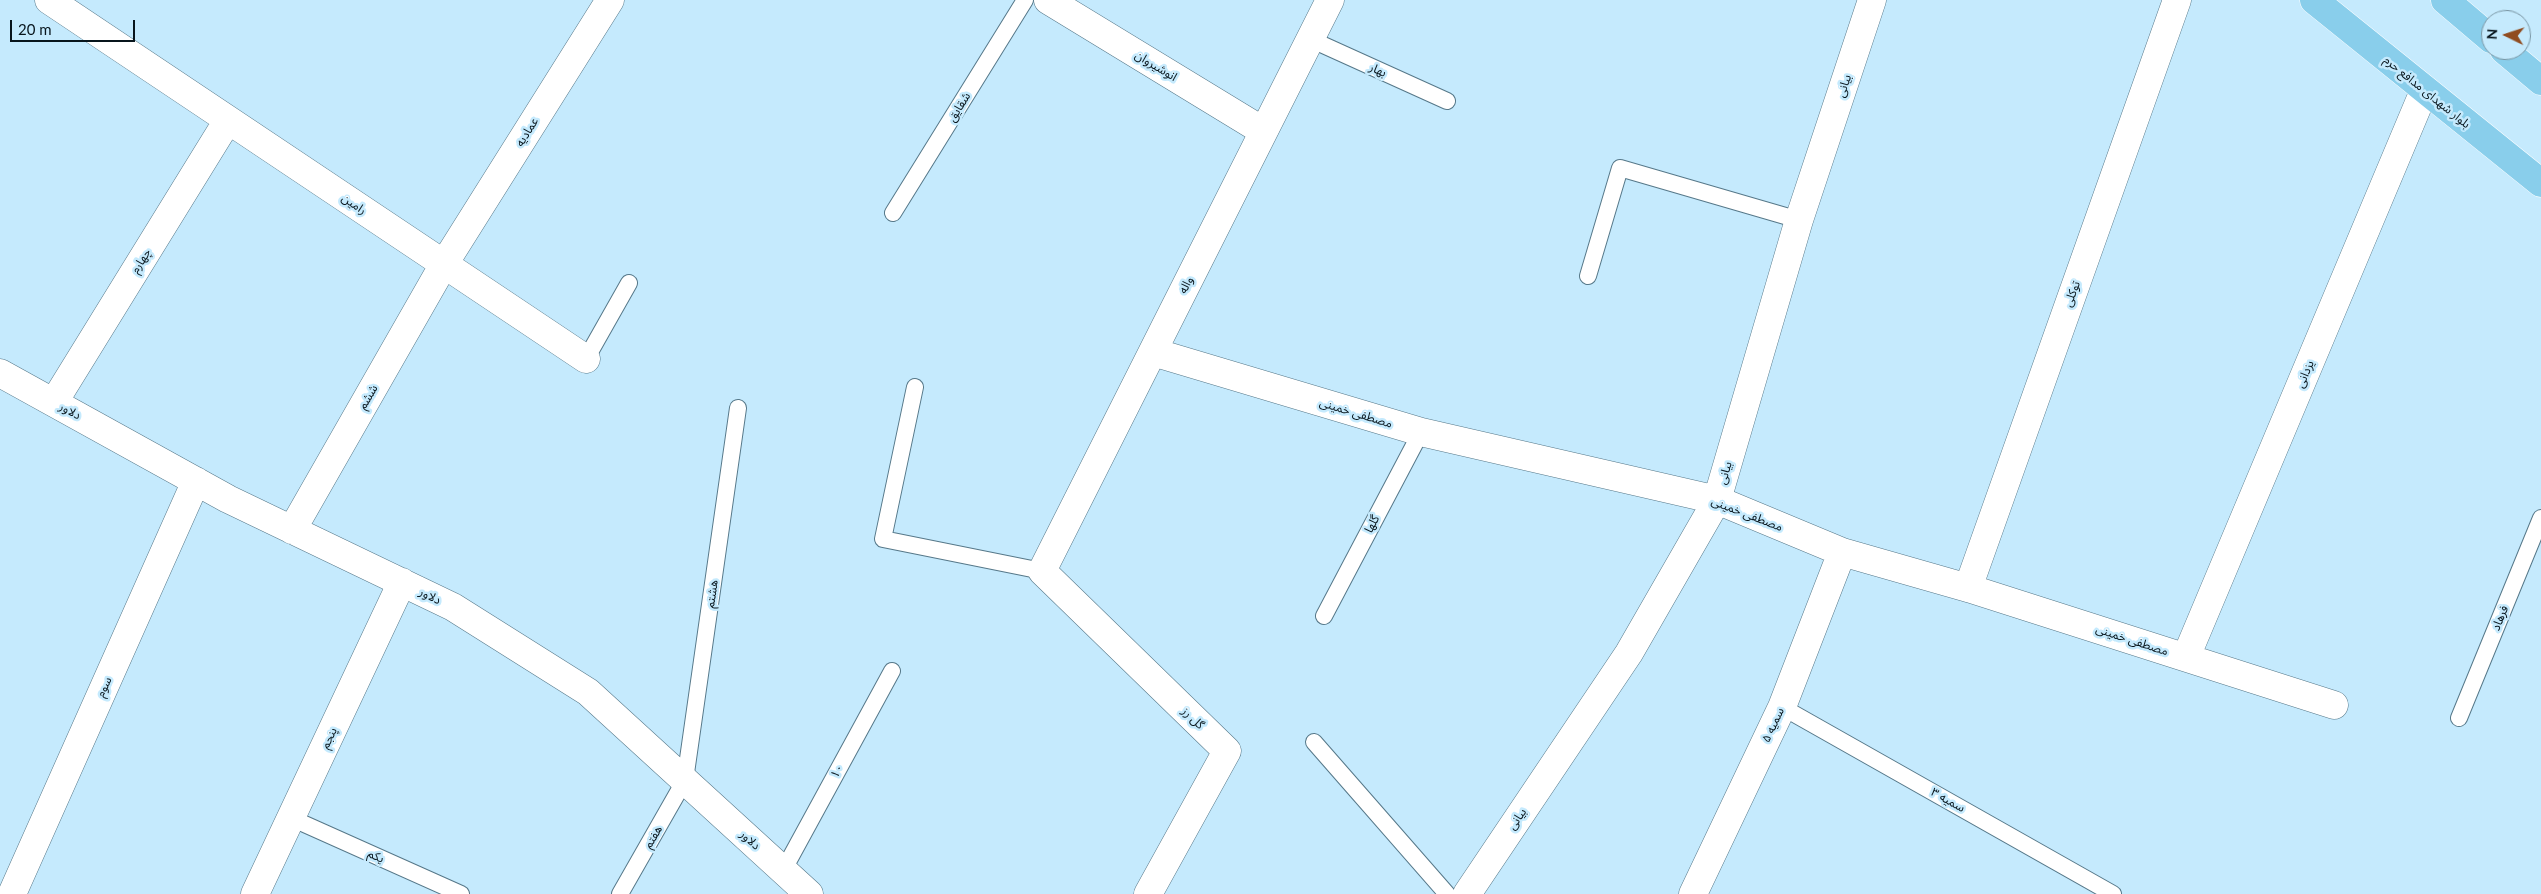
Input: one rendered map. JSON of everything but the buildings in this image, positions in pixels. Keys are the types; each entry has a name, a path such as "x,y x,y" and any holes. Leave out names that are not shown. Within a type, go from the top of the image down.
{"main road":[{"name":"بلوار شهدای مدافع حرم","path":"2314,0 2541,184"},
{"path":"2445,0 2481,31"},
{"path":"2516,60 2541,81"}],"street":[{"name":"رامین","path":"49,0 586,359"},
{"name":"عمادیه","path":"444,264 610,0"},
{"name":"انوشیروان","path":"1048,0 1264,131"},
{"name":"واله","path":"1042,570 1330,0"},
{"name":"بیانی","path":"1467,894 1629,652 1716,500 1799,220 1872,0"},
{"name":"توکلی","path":"1968,588 2177,0"},
{"name":"یزدانی","path":"2186,657 2424,91"},
{"name":"چهارم","path":"54,402 228,120"},
{"name":"ششم","path":"292,530 444,264"},
{"name":"مصطفی خمینی","path":"1153,352 1421,432 1716,500 1842,552 1968,588 2334,705"},
{"name":"دلاور","path":"0,372 196,481 292,530 453,607 588,692 807,894"},
{"name":"سوم","path":"12,894 196,481"},
{"name":"سمیه ۵","path":"1693,894 1782,707 1842,552"},
{"name":"گل رز","path":"1042,570 1227,750 1148,894"},
{"name":"پنجم","path":"255,894 402,582"}],"lane":[{"name":"شقایق","path":"893,213 1025,0"},
{"name":"بهار","path":"1310,39 1447,101"},
{"path":"1588,276 1620,168 1799,220"},
{"name":"رامین","path":"586,359 629,283"},
{"path":"915,387 883,539 1042,570"},
{"name":"هشتم","path":"685,780 738,408"},
{"name":"گلها","path":"1324,616 1421,432"},
{"name":"فرهاد","path":"2459,718 2541,518"},
{"name":"۱۰","path":"783,871 892,671"},
{"name":"سمیه ۳","path":"1782,707 2113,894"},
{"path":"1314,742 1447,894"},
{"name":"هفتم","path":"620,894 685,780"},
{"name":"یکم","path":"291,818 461,894"}]}
